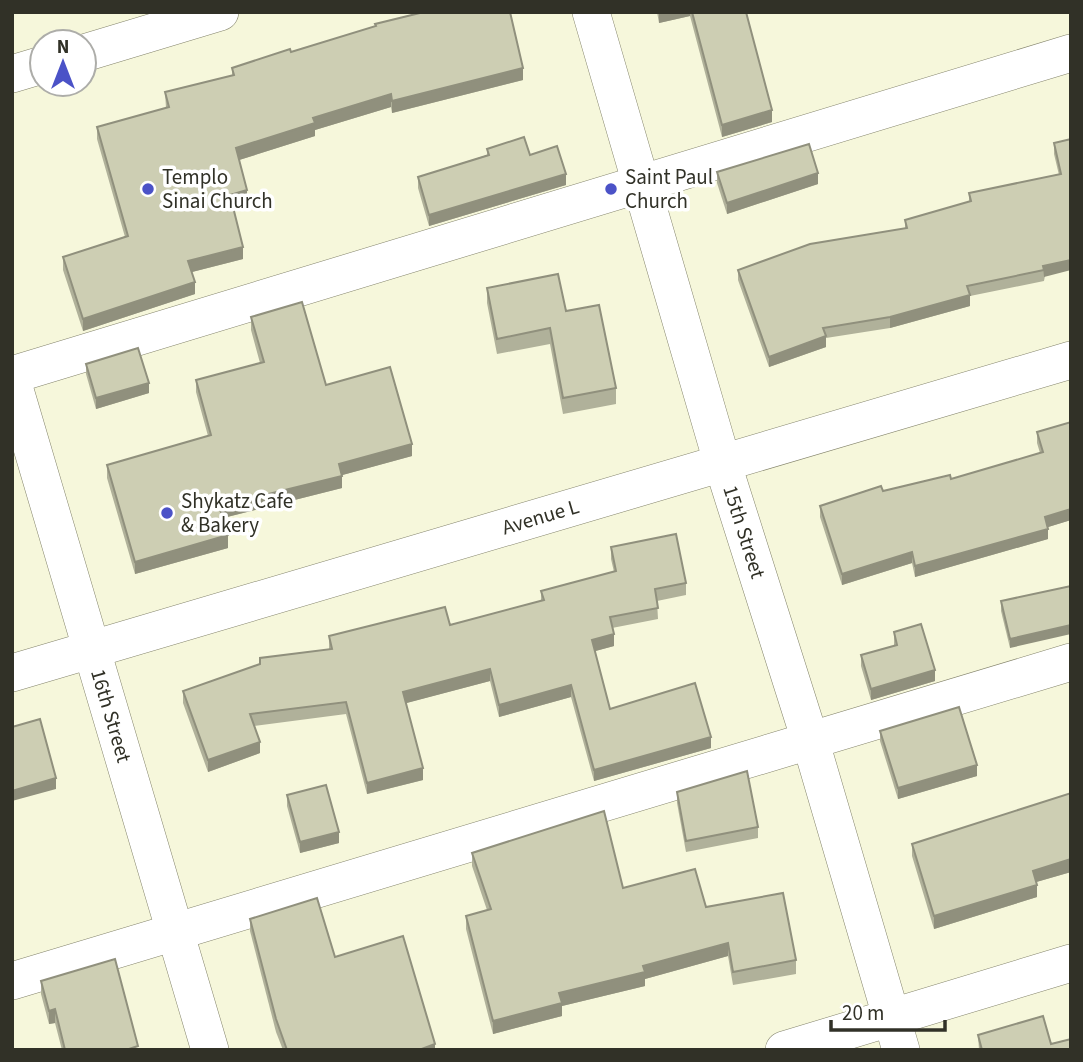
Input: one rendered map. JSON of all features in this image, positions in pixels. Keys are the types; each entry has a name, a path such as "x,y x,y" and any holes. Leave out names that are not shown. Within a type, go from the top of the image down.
{"street":[{"path":"98,49 220,12"},
{"name":"15th Street","path":"591,12 723,465 811,743 896,1033"},
{"path":"12,374 1071,53"},
{"name":"Avenue L","path":"12,673 1071,360"},
{"name":"16th Street","path":"12,380 89,649 210,1050"},
{"path":"12,981 811,743 1071,662"},
{"path":"784,1050 896,1033 1071,963"}],"building":[{"path":"424,12 510,12 523,68 392,101 391,94 313,118 315,123 236,148 247,190 230,195 243,247 188,261 195,282 83,319 63,257 128,236 97,127 169,107 165,92 234,75 232,68 376,26 375,24"},
{"path":"692,12 746,12 772,110 722,125"},
{"path":"524,137 530,155 557,146 566,174 429,215 418,177 489,155 487,149"},
{"path":"1071,139 1071,260 1043,266 1044,270 967,286 970,295 890,317 823,328 826,336 769,357 738,270 810,244 907,228 905,220 971,201 969,193 1061,174 1054,143"},
{"path":"809,144 818,173 727,203 717,172"},
{"path":"558,274 566,311 599,305 616,388 563,398 550,328 497,339 487,288"},
{"path":"302,302 326,385 390,367 412,444 339,464 342,476 219,506 228,535 135,562 107,465 211,435 196,380 264,362 251,317"},
{"path":"138,348 149,383 96,398 86,364"},
{"path":"1071,422 1071,509 1045,517 1048,529 915,566 912,552 842,574 820,506 881,486 883,491 950,475 951,479 1043,452 1037,432"},
{"path":"676,534 686,583 655,589 658,608 610,617 614,634 592,640 610,709 695,683 711,737 594,770 571,685 499,705 490,669 403,692 423,768 367,783 346,702 250,714 260,742 208,760 183,691 260,664 260,658 332,649 329,636 445,607 450,625 544,600 541,591 616,571 611,547"},
{"path":"1071,586 1071,625 1010,639 1001,601"},
{"path":"921,624 935,670 871,689 861,655 897,645 894,632"},
{"path":"959,707 977,765 898,788 880,731"},
{"path":"40,719 56,778 12,791 12,727"},
{"path":"747,771 758,827 686,841 677,792"},
{"path":"326,785 339,832 300,842 287,795"},
{"path":"1071,793 1071,859 1033,871 1037,885 934,916 912,844"},
{"path":"604,811 623,888 695,869 706,907 783,893 796,960 733,972 728,943 643,966 645,972 559,993 562,1003 493,1021 466,916 491,909 472,853"},
{"path":"317,898 335,957 403,936 435,1044 419,1050 287,1050 276,1019 250,919"},
{"path":"115,959 138,1046 126,1050 65,1050 55,1009 49,1011 41,981"},
{"path":"1043,1016 1051,1044 1071,1039 1071,1050 982,1050 978,1035"}],"place":[{"name":"Templo Sinai Church","path":"148,189"},
{"name":"Saint Paul Church","path":"611,189"},
{"name":"Shykatz Cafe & Bakery","path":"167,513"}]}
